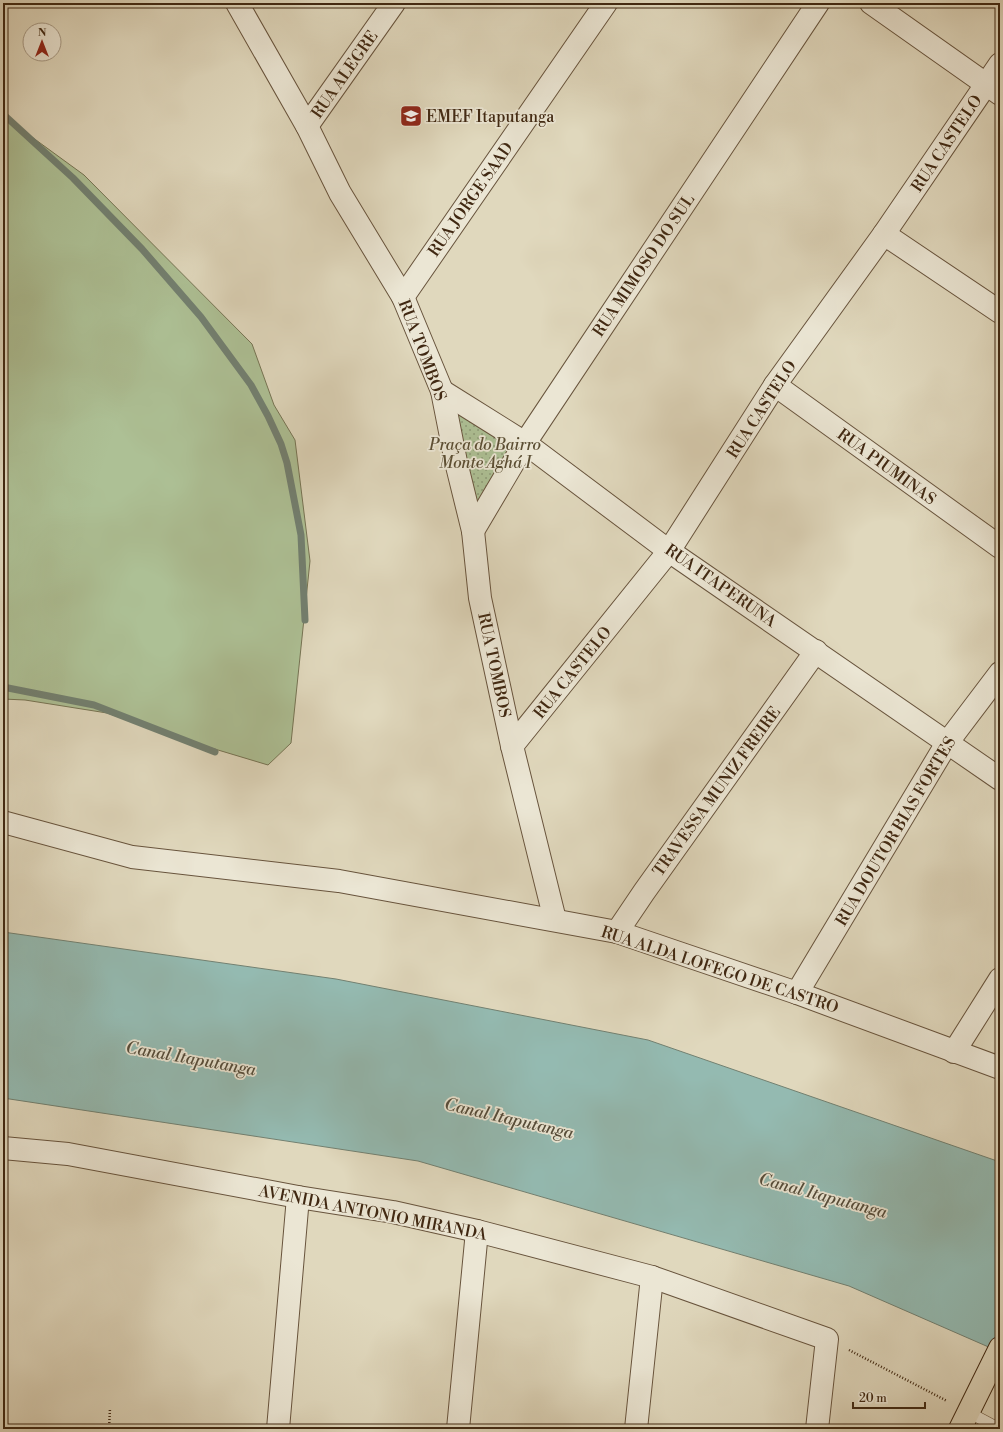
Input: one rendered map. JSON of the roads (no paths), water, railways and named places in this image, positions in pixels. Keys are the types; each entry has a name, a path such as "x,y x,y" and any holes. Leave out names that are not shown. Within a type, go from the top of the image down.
{"main road":[{"path":"964,1421 996,1356"}],"street":[{"name":"RUA TOMBOS","path":"237,3 307,126 340,193 403,296 442,391 456,462 473,531 480,598 512,746 555,920"},
{"name":"RUA ALEGRE","path":"307,126 394,3"},
{"name":"RUA JORGE SAAD","path":"403,296 606,3"},
{"name":"RUA MIMOSO DO SUL","path":"473,531 525,443 818,3"},
{"path":"871,3 993,89"},
{"name":"RUA CASTELO","path":"512,746 669,551 775,385 884,234 993,89 1000,64"},
{"path":"884,234 1000,312"},
{"name":"RUA PIUMINAS","path":"775,385 1000,547"},
{"name":"RUA ITAPERUNA","path":"442,391 525,443 669,551 1000,779"},
{"name":"TRAVESSA MUNIZ FREIRE","path":"617,932 648,885 816,651"},
{"name":"RUA DOUTOR BIAS FORTES","path":"797,993 947,743 1000,673"},
{"name":"RUA ALDA LOFEGO DE CASTRO","path":"3,822 132,857 339,881 617,932 797,993 1000,1068"},
{"path":"954,1052 1000,978"},
{"name":"AVENIDA ANTONIO MIRANDA","path":"3,1148 68,1154 393,1212 477,1230 652,1276 827,1339 817,1429"},
{"path":"278,1429 298,1196"},
{"path":"458,1429 477,1230"},
{"path":"636,1429 652,1276"}],"lane":[{"path":"964,1421 1000,1429"}],"water":[{"name":"Canal Itaputanga","path":"3,932 336,979 648,1040 1000,1162 1000,1352 849,1286 418,1161 3,1098"}],"waterway":[{"path":"3,114 73,178 142,249 201,317 251,385 281,444 287,463 301,535 305,620"},
{"path":"3,687 94,705 215,752"}],"place":[{"name":"EMEF Itaputanga","path":"411,116"}],"park label":[{"name":"Praça do Bairro Monte Aghá I","path":"485,453"}]}
